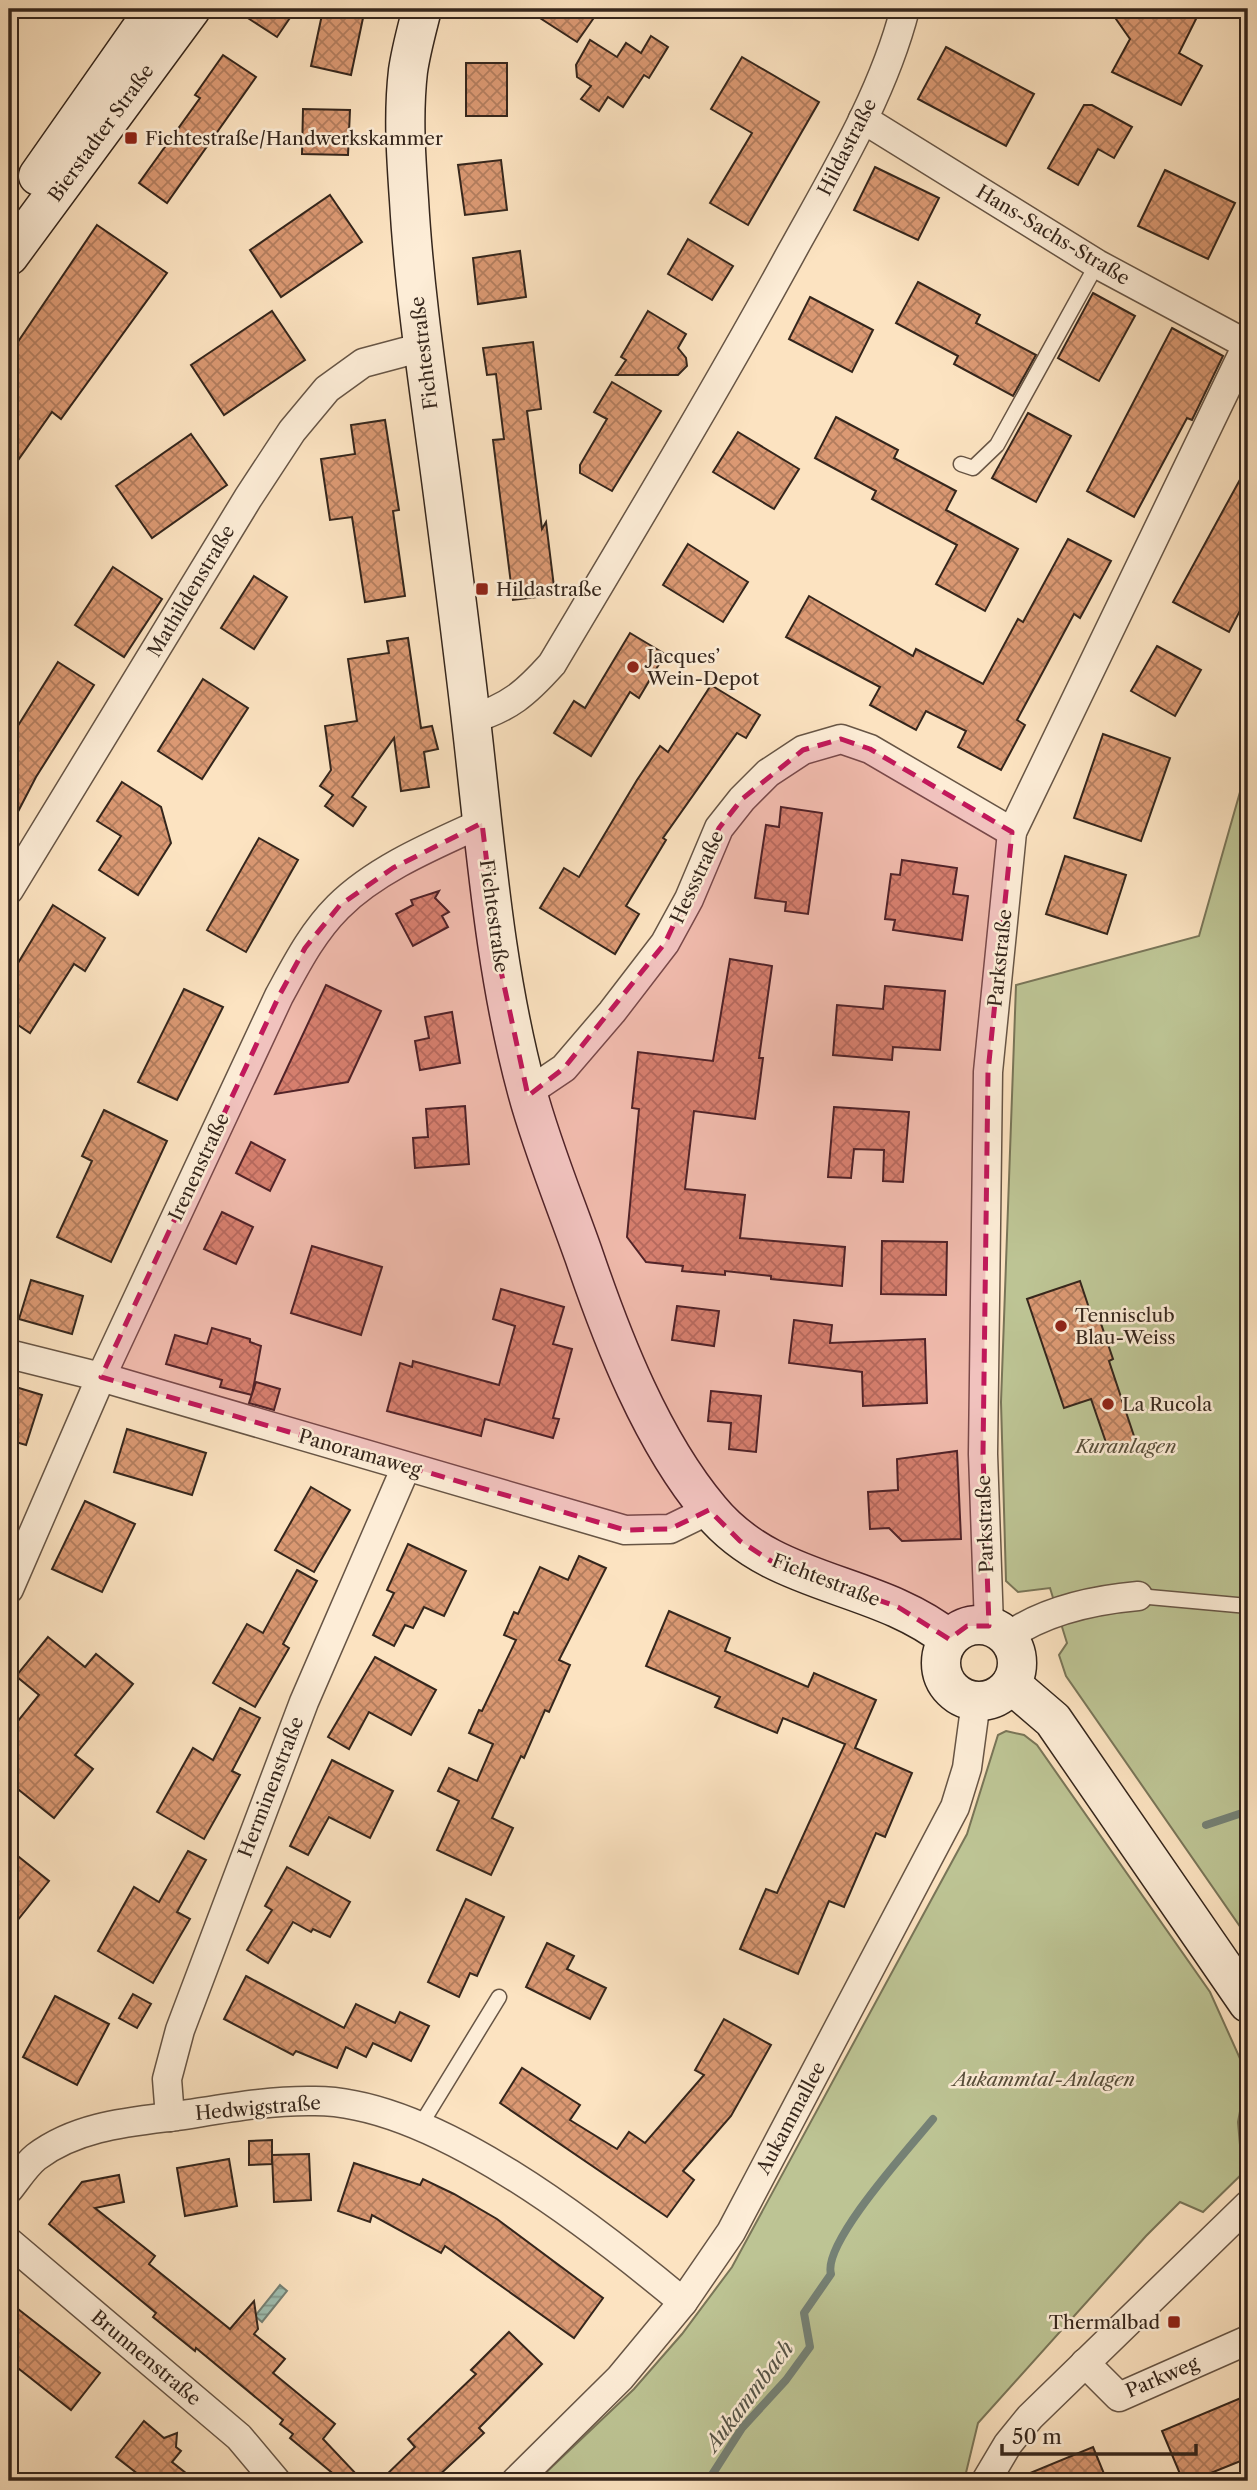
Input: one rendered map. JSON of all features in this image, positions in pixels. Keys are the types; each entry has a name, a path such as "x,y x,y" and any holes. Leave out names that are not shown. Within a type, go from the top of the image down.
{"street":[{"name":"Bierstadter Straße","path":"9,221 155,9"},
{"name":"Bierstadter Straße","path":"9,256 191,9"},
{"name":"Fichtestraße","path":"422,9 409,66 405,131 423,347 471,719 492,920 527,1093 607,1323 665,1445 709,1510 740,1541 774,1563 898,1607 926,1620 949,1639"},
{"name":"Hildastraße","path":"471,719 493,713 526,694 552,664 741,345 863,119 897,38 905,9"},
{"name":"Hans-Sachs-Straße","path":"863,119 1097,264 1248,344"},
{"name":"Parkstraße","path":"998,1631 983,1454 988,1072 1013,832 1248,344"},
{"name":"Mathildenstraße","path":"9,890 248,498 292,431 327,389 363,363 423,347"},
{"name":"Hessstraße","path":"527,1093 564,1068 612,1012 664,943 689,899 719,828 742,799 768,773 803,750 841,739 870,750 1013,832"},
{"name":"Irenenstraße","path":"9,1589 101,1377 279,996 305,948 340,905 364,887 441,841 482,823"},
{"name":"Panoramaweg","path":"9,1354 101,1377 625,1530 670,1529 709,1510"},
{"name":"Herminenstraße","path":"170,2117 167,2079 180,2029 303,1702 406,1467"},
{"path":"998,1631 1017,1660 1011,1684 996,1698 976,1701 958,1695 945,1682 941,1656 949,1639 967,1626 998,1631 1098,1601 1138,1596"},
{"path":"1011,1684 1053,1720 1248,2003"},
{"name":"Aukammallee","path":"516,2481 620,2378 683,2302 731,2232 955,1807 967,1768 976,1701"},
{"name":"Hedwigstraße","path":"9,2189 34,2158 55,2145 98,2128 253,2105 317,2101 376,2109 421,2126 489,2162 636,2263 683,2302"},
{"path":"986,2481 1008,2444 1030,2417 1085,2363 1243,2221"},
{"name":"Brunnenstraße","path":"9,2242 229,2428 276,2481"},
{"name":"Parkweg","path":"1085,2363 1119,2397 1248,2340"}],"lane":[{"path":"961,464 973,468 997,445 1097,264"},
{"path":"1138,1596 1248,1606"},
{"path":"421,2126 499,1997"}],"highlighted area":[{"path":"841,739 870,749 1012,832 988,1072 983,1454 989,1626 967,1626 949,1639 898,1607 774,1563 740,1541 709,1510 670,1529 625,1530 101,1377 279,996 305,948 340,905 393,868 482,823 499,962 528,1096 564,1068 665,943 719,828 742,799 803,750"}],"green space":[{"name":"Kuranlagen","path":"1248,764 1248,1938 1066,1676 1059,1655 1067,1643 1050,1588 1018,1592 1006,1581 1001,1402 1016,985 1199,936"},
{"name":"Aukammtal-Anlagen","path":"1006,1731 1024,1735 1037,1745 1210,1992 1247,2074 1238,2122 1240,2145 1248,2156 1248,2168 1203,2212 1180,2202 1146,2236 978,2423 964,2481 537,2481 634,2389 682,2334 732,2267 967,1834 998,1735"}],"shaded area":[{"path":"280,2285 287,2291 262,2322 255,2316"}],"building":[{"path":"234,9 296,9 277,37"},
{"path":"526,9 600,9 577,42"},
{"path":"1109,9 1201,9 1179,53 1202,66 1181,105 1112,72 1130,39"},
{"path":"323,10 363,18 351,75 311,66"},
{"path":"651,36 668,47 649,78 644,75 623,107 608,97 599,111 581,99 591,86 577,77 576,65 590,40 617,57 626,43 641,53"},
{"path":"946,47 1034,94 1006,146 918,99"},
{"path":"223,55 256,77 167,203 139,183 200,98 195,95"},
{"path":"742,57 819,102 748,225 710,203 752,133 711,109"},
{"path":"466,63 507,63 507,116 466,116"},
{"path":"1084,105 1092,105 1132,127 1114,158 1098,149 1078,185 1048,168"},
{"path":"303,109 350,110 348,155 302,154"},
{"path":"501,160 507,210 465,215 458,165"},
{"path":"875,167 939,198 918,240 854,210"},
{"path":"1165,170 1235,203 1208,259 1138,226"},
{"path":"330,195 362,242 281,297 250,250"},
{"path":"97,225 167,273 61,419 52,412 9,473 9,355"},
{"path":"688,239 733,266 712,300 668,274"},
{"path":"520,251 526,297 478,304 473,258"},
{"path":"918,282 980,315 976,323 1036,355 1013,396 954,364 958,356 896,323"},
{"path":"1093,293 1135,316 1099,381 1058,358"},
{"path":"810,297 873,330 852,372 789,339"},
{"path":"272,311 305,360 224,415 191,365"},
{"path":"648,311 686,334 678,348 686,358 687,366 678,375 616,375 626,360 621,357"},
{"path":"1172,328 1223,356 1192,420 1187,418 1134,517 1087,491"},
{"path":"533,342 541,409 527,411 542,529 546,522 555,595 513,600 493,440 504,439 496,374 487,375 483,348"},
{"path":"612,382 661,411 612,491 580,473 580,465 607,419 594,412"},
{"path":"1028,413 1071,436 1036,502 992,478"},
{"path":"836,417 898,450 894,458 956,491 946,510 1018,549 985,611 936,584 957,545 872,499 876,491 815,458"},
{"path":"385,420 399,510 393,511 405,596 365,602 352,517 330,520 321,459 355,454 351,425"},
{"path":"738,432 799,469 774,509 713,472"},
{"path":"191,434 227,485 152,538 116,486"},
{"path":"1248,465 1248,595 1229,632 1173,602"},
{"path":"1068,539 1111,561 1080,618 1074,614 1017,720 1025,725 1001,770 958,747 966,731 926,711 916,730 870,705 880,687 786,637 809,596 913,656 916,649 983,684 1018,619 1023,622"},
{"path":"688,544 748,582 723,622 663,585"},
{"path":"113,567 162,599 124,657 75,625"},
{"path":"254,576 287,597 254,649 221,628"},
{"path":"630,633 665,654 639,698 630,692 591,756 554,733 574,701 585,708"},
{"path":"408,638 421,728 432,726 438,749 424,752 429,787 401,791 394,738 352,797 366,807 353,826 325,806 333,795 320,786 331,770 325,726 357,721 348,659 389,653 387,641"},
{"path":"1157,646 1201,670 1175,716 1131,691"},
{"path":"58,662 94,685 36,777 9,829 9,740"},
{"path":"203,679 248,708 202,779 158,751"},
{"path":"711,685 760,715 746,738 737,733 663,838 666,840 626,906 639,914 615,954 540,908 564,868 579,877 660,746 668,752"},
{"path":"1103,734 1170,758 1141,841 1074,818"},
{"path":"122,782 161,807 171,843 138,895 99,870 121,836 97,821"},
{"path":"781,807 822,813 808,914 785,911 786,902 755,898 766,825 779,827"},
{"path":"259,838 298,860 246,952 207,930"},
{"path":"1065,856 1126,875 1107,934 1046,914"},
{"path":"902,860 957,868 953,894 968,896 962,940 893,930 895,920 885,919 891,874 900,875"},
{"path":"439,891 435,898 449,912 442,916 448,927 413,946 396,914 413,905 411,900"},
{"path":"53,905 105,938 85,971 74,964 30,1033 9,1019 9,978"},
{"path":"730,959 772,966 759,1058 763,1058 755,1119 694,1111 685,1189 745,1195 740,1238 845,1247 842,1286 725,1271 725,1275 682,1271 683,1266 646,1262 627,1237 639,1109 632,1108 638,1052 713,1061"},
{"path":"326,985 381,1011 348,1082 275,1094"},
{"path":"885,986 945,991 940,1050 893,1047 892,1060 833,1055 837,1005 883,1009"},
{"path":"184,989 223,1007 177,1100 138,1082"},
{"path":"452,1012 460,1063 420,1070 415,1041 429,1038 425,1017"},
{"path":"465,1106 469,1164 415,1168 413,1138 428,1137 426,1109"},
{"path":"834,1107 909,1112 903,1182 883,1181 884,1150 854,1149 851,1178 828,1177"},
{"path":"104,1110 167,1141 111,1262 57,1237 92,1161 82,1156"},
{"path":"251,1142 285,1160 270,1191 236,1173"},
{"path":"222,1212 253,1227 236,1264 204,1249"},
{"path":"882,1241 947,1242 946,1295 881,1294"},
{"path":"312,1246 382,1267 361,1335 291,1313"},
{"path":"31,1280 83,1296 72,1334 19,1319"},
{"path":"1080,1281 1091,1314 1097,1312 1113,1359 1109,1361 1137,1445 1110,1454 1091,1399 1064,1408 1027,1299"},
{"path":"501,1289 564,1307 553,1344 572,1349 553,1418 559,1419 553,1438 485,1419 481,1436 387,1411 400,1363 412,1367 413,1361 499,1385 515,1326 493,1319"},
{"path":"677,1306 719,1311 714,1346 672,1340"},
{"path":"794,1320 832,1325 830,1343 925,1339 927,1403 863,1406 862,1372 789,1363"},
{"path":"212,1328 250,1339 250,1342 261,1346 252,1395 220,1387 222,1380 166,1364 175,1335 207,1344"},
{"path":"256,1382 280,1389 274,1410 249,1403"},
{"path":"9,1385 42,1395 26,1445 9,1440"},
{"path":"711,1391 761,1396 756,1452 729,1449 731,1423 708,1421"},
{"path":"127,1429 206,1453 192,1495 114,1472"},
{"path":"957,1451 961,1539 902,1541 889,1528 870,1529 868,1492 898,1490 897,1459"},
{"path":"311,1487 350,1510 314,1572 275,1550"},
{"path":"85,1501 135,1524 102,1592 52,1569"},
{"path":"408,1544 466,1571 444,1616 424,1607 413,1628 405,1625 394,1646 373,1635 394,1593 387,1590"},
{"path":"579,1556 606,1568 559,1660 570,1665 549,1712 545,1710 524,1758 521,1756 492,1818 513,1828 491,1875 437,1850 459,1801 438,1791 449,1768 477,1781 493,1744 469,1733 516,1640 504,1635 514,1612 518,1614 540,1567 568,1580"},
{"path":"297,1570 317,1581 283,1644 289,1648 255,1707 213,1683 247,1624 263,1633"},
{"path":"669,1611 730,1638 725,1651 808,1687 814,1673 876,1700 855,1748 912,1773 885,1837 876,1833 844,1907 829,1901 798,1974 740,1949 766,1889 777,1893 845,1744 783,1718 777,1733 715,1707 720,1697 646,1666"},
{"path":"48,1637 85,1667 96,1654 133,1684 75,1755 93,1769 54,1818 9,1782 9,1732 39,1695 16,1676"},
{"path":"375,1657 436,1690 411,1735 369,1712 349,1749 328,1737"},
{"path":"240,1708 260,1718 232,1771 240,1775 204,1839 157,1812 193,1748 213,1760"},
{"path":"332,1760 393,1791 370,1838 329,1817 308,1855 290,1846"},
{"path":"9,1849 49,1881 9,1931"},
{"path":"188,1851 206,1860 177,1912 190,1919 153,1983 98,1951 134,1887 159,1902"},
{"path":"287,1867 350,1902 330,1937 313,1929 311,1932 293,1922 268,1963 247,1950 272,1910 265,1906"},
{"path":"466,1899 504,1917 477,1976 470,1973 459,1997 428,1982"},
{"path":"547,1943 574,1956 567,1969 606,1988 590,2019 526,1987"},
{"path":"246,1976 344,2028 356,2004 395,2023 400,2012 429,2026 411,2061 373,2043 366,2057 346,2047 337,2068 296,2051 293,2055 224,2019"},
{"path":"133,1994 151,2004 137,2028 119,2018"},
{"path":"55,1996 109,2024 77,2085 23,2057"},
{"path":"724,2019 771,2045 731,2116 683,2171 694,2180 667,2217 500,2103 522,2068 580,2105 570,2120 617,2149 629,2132 645,2143 704,2075 695,2070"},
{"path":"272,2140 272,2164 249,2165 249,2141"},
{"path":"309,2154 311,2200 274,2202 272,2155"},
{"path":"229,2159 237,2206 185,2216 177,2168"},
{"path":"354,2163 420,2185 423,2179 454,2194 497,2219 603,2298 574,2338 445,2246 441,2253 372,2215 370,2222 338,2211"},
{"path":"119,2175 124,2202 95,2208 155,2256 149,2264 230,2329 254,2301 258,2329 254,2334 285,2359 273,2373 335,2424 323,2439 359,2477 356,2481 342,2481 290,2438 293,2434 280,2424 283,2420 196,2348 195,2351 153,2317 156,2313 49,2224 82,2182"},
{"path":"9,2302 100,2373 71,2410 9,2361"},
{"path":"509,2332 542,2364 479,2428 484,2433 433,2481 380,2481 415,2447 408,2439 476,2374 471,2370"},
{"path":"1248,2395 1248,2458 1191,2481 1183,2481 1162,2431"},
{"path":"144,2421 164,2438 177,2433 176,2447 181,2451 172,2462 196,2481 147,2481 116,2457"},
{"path":"1093,2447 1107,2481 1011,2481"}],"waterway":[{"name":"Aukammbach","path":"1206,1825 1248,1811"},
{"name":"Aukammbach","path":"708,2481 742,2428 786,2380 810,2347 804,2313 831,2274 832,2260 840,2241 870,2195 933,2119"}],"place":[{"name":"Fichtestraße/Handwerkskammer","path":"131,138"},
{"name":"Hildastraße","path":"482,589"},
{"name":"Jacques’ Wein-Depot","path":"633,667"},
{"name":"Tennisclub Blau-Weiss","path":"1061,1326"},
{"name":"La Rucola","path":"1108,1404"},
{"name":"Thermalbad","path":"1174,2322"}]}
